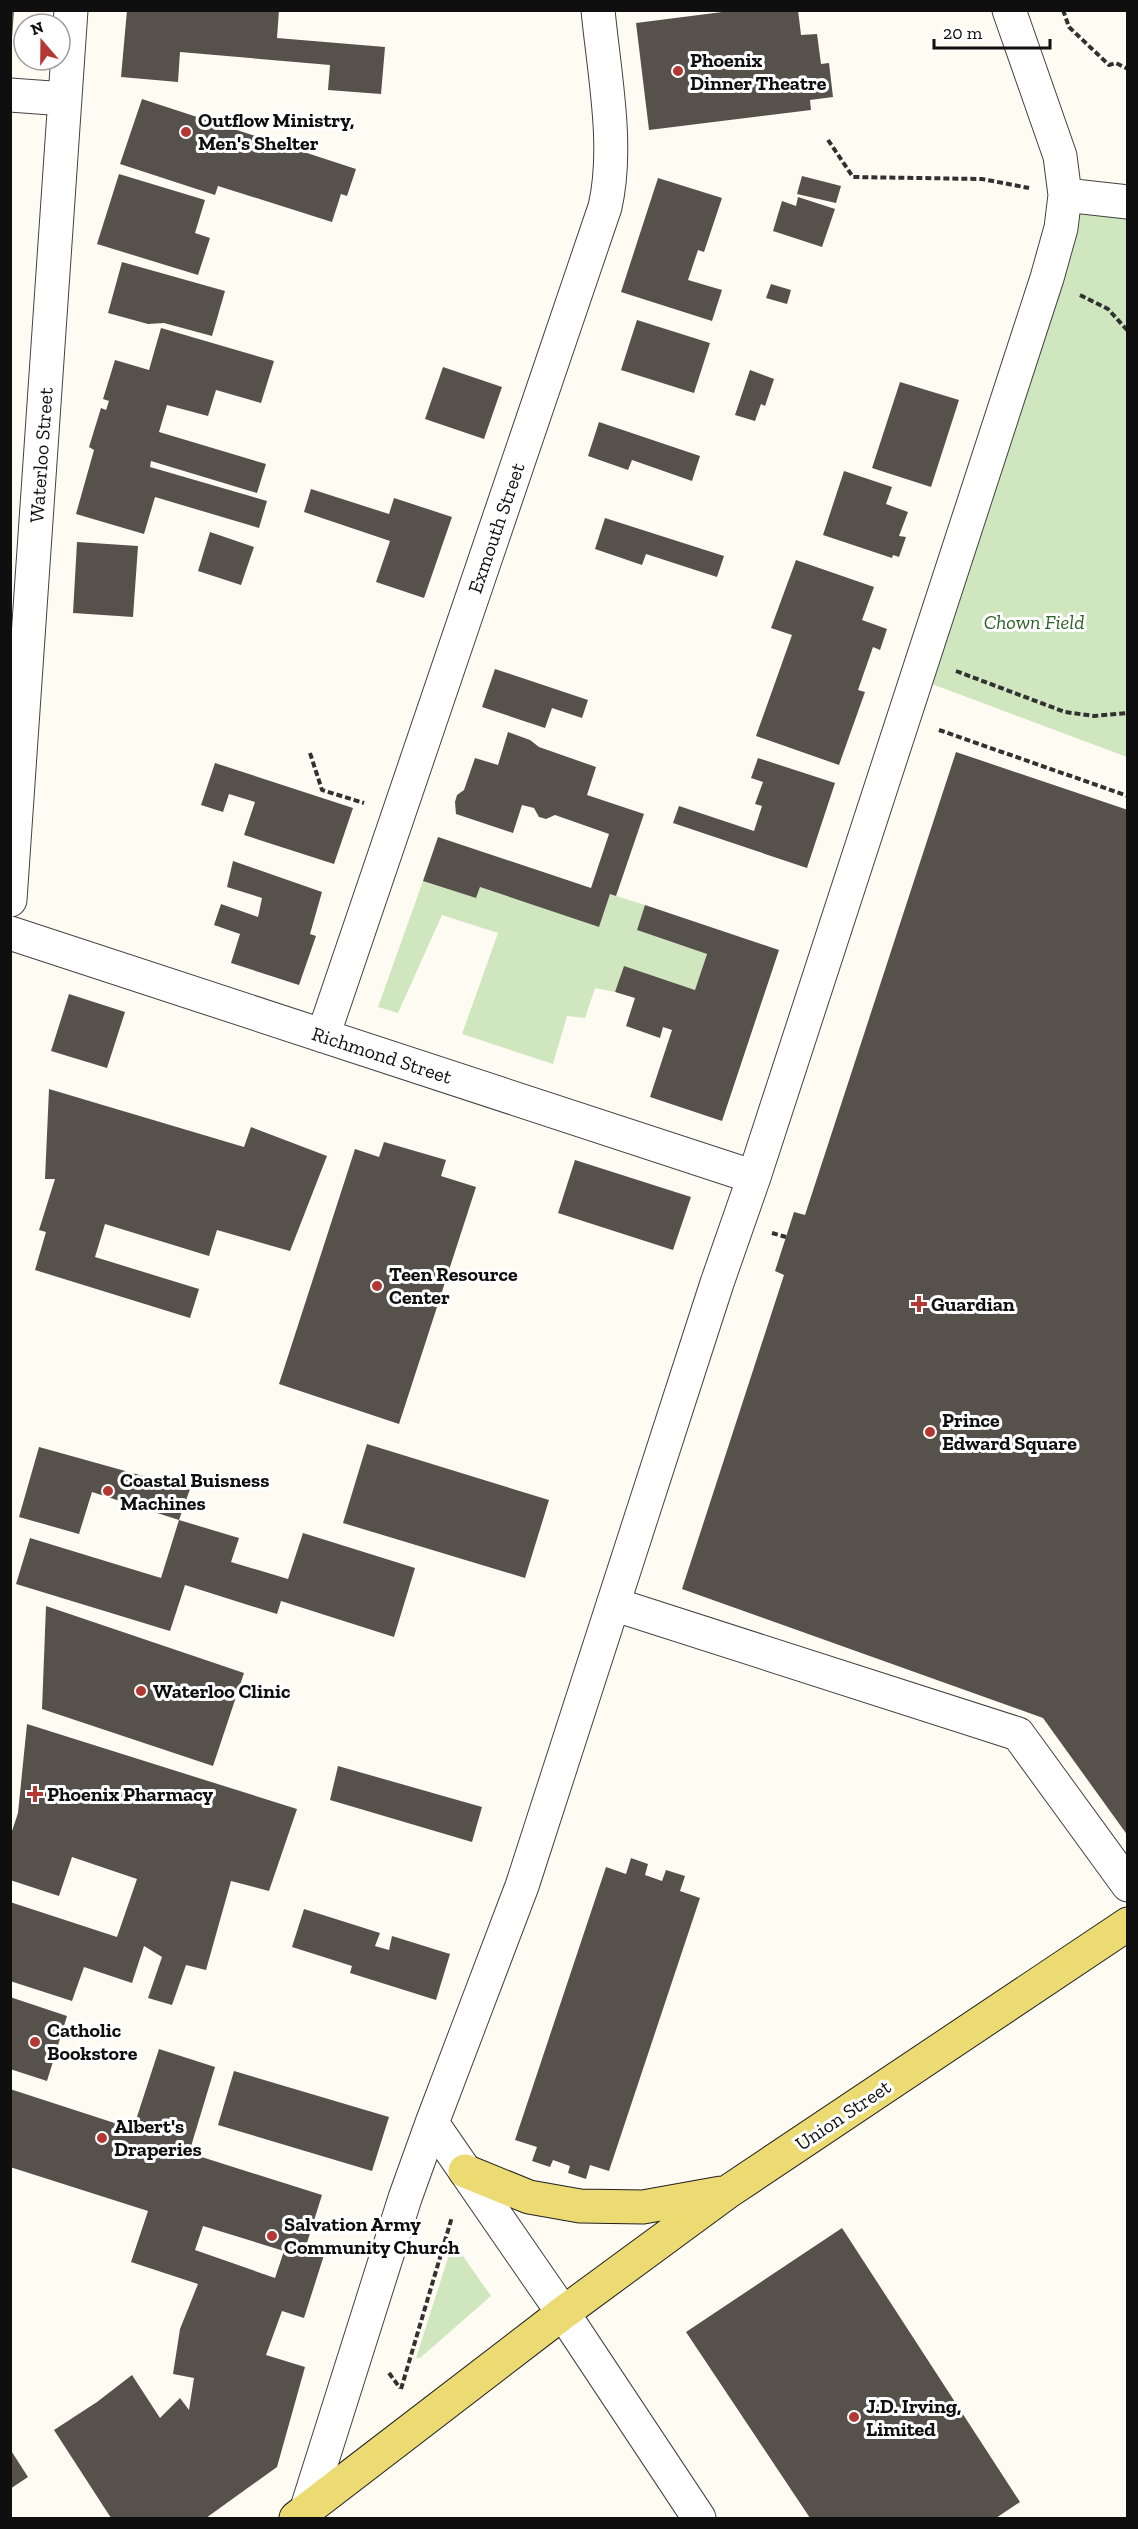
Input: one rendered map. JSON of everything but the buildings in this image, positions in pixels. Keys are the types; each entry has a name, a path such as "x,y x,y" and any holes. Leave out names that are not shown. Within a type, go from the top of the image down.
{"main road":[{"name":"Union Street","path":"301,2515 563,2313 729,2191 1128,1924"},
{"path":"465,2171 529,2197 580,2206 643,2207 729,2191"}],"street":[{"name":"Waterloo Street","path":"10,900 71,10"},
{"name":"Exmouth Street","path":"323,1036 605,207 610,188 611,158 598,10"},
{"path":"301,2515 432,2123 522,1886 1047,278 1061,228 1065,195 1060,156 1010,10"},
{"path":"10,95 65,99"},
{"path":"1065,195 1128,202"},
{"name":"Richmond Street","path":"10,933 754,1177"},
{"path":"613,1604 1018,1734 1128,1885"},
{"path":"432,2123 563,2313 699,2518"}],"path":[{"path":"1063,10 1069,27 1109,64 1116,63 1128,69"},
{"path":"828,140 853,177 982,179 1065,195"},
{"path":"1108,309 1128,331"},
{"path":"923,658 1065,712 1094,716 1128,712"},
{"path":"904,717 1128,796"},
{"path":"310,753 322,790 399,813"},
{"path":"401,2389 465,2171"},
{"path":"361,2336 424,2420"}],"green space":[{"name":"Chown Field","path":"1065,195 1127,202 1127,757 916,678"},
{"path":"423,881 476,898 480,887 599,927 610,894 645,905 637,930 707,954 695,990 624,966 615,992 595,988 585,1018 567,1016 553,1064 462,1034 498,933 442,915 398,1013 378,1007"},
{"path":"453,2242 491,2296 420,2358 416,2358"}],"place":[{"name":"Phoenix Dinner Theatre","path":"678,71"},
{"name":"Outflow Ministry, Men's Shelter","path":"186,132"},
{"name":"Teen Resource Center","path":"377,1286"},
{"name":"Guardian","path":"919,1304"},
{"name":"Prince Edward Square","path":"930,1432"},
{"name":"Coastal Buisness Machines","path":"108,1491"},
{"name":"Waterloo Clinic","path":"141,1691"},
{"name":"Phoenix Pharmacy","path":"35,1794"},
{"name":"Catholic Bookstore","path":"35,2042"},
{"name":"Albert's Draperies","path":"102,2138"},
{"name":"Salvation Army Community Church","path":"272,2236"},
{"name":"J.D. Irving, Limited","path":"854,2417"}]}
